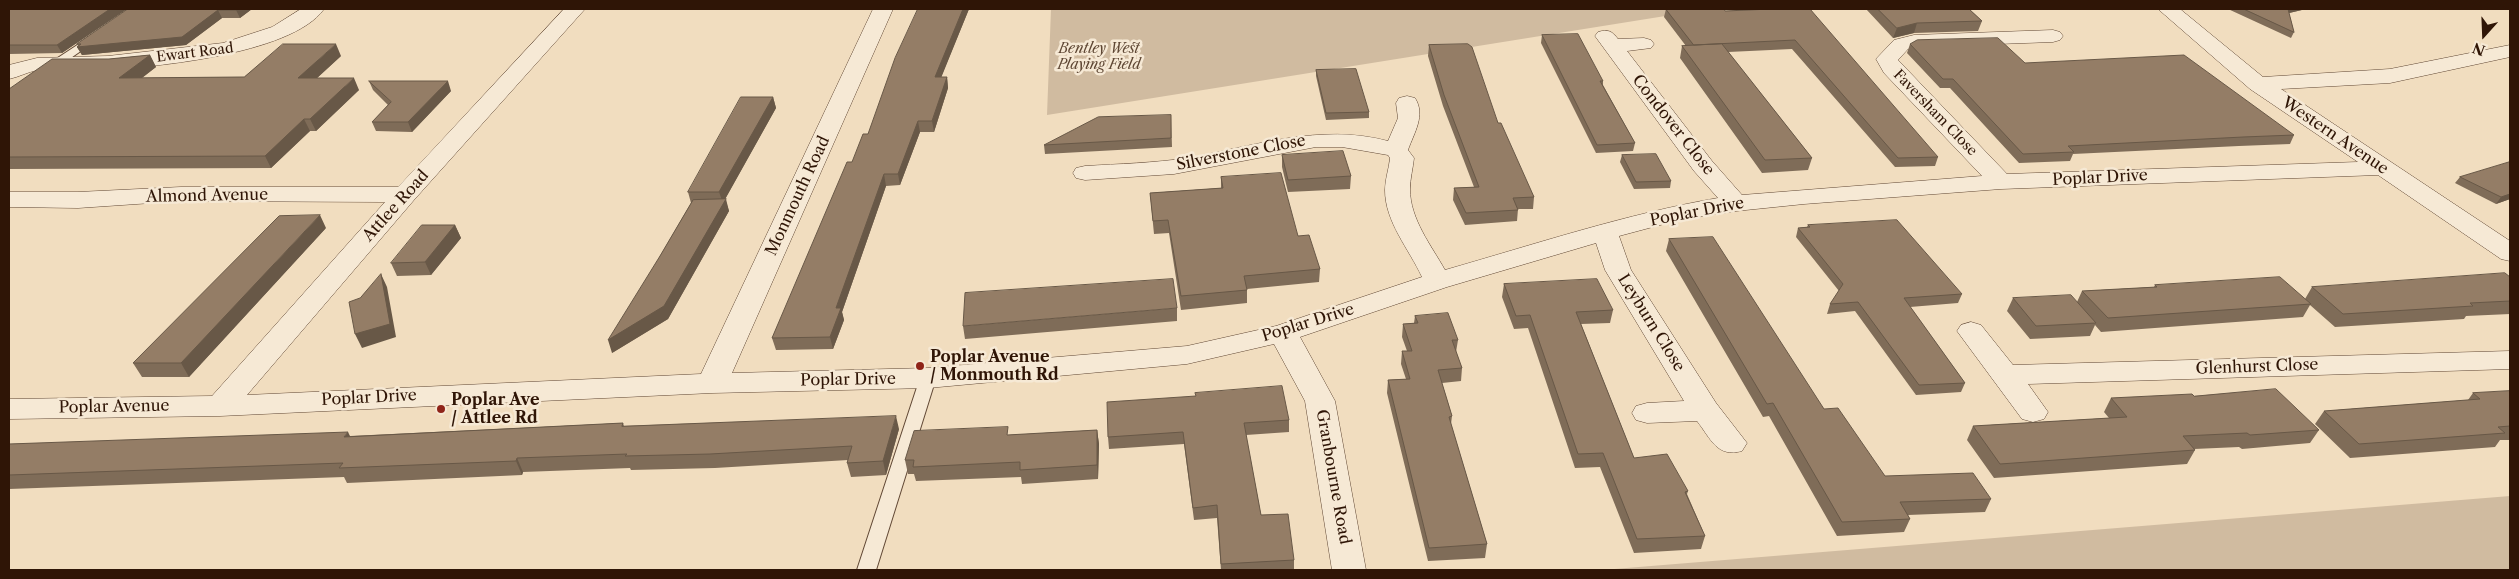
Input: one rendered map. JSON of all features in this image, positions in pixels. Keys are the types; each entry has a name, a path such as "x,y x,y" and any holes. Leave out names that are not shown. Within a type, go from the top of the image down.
{"street":[{"name":"Ewart Road","path":"9,73 20,66 98,64 240,47 272,36 302,20 314,9"},
{"name":"Attlee Road","path":"220,406 405,195 575,9"},
{"name":"Monmouth Road","path":"712,383 883,9"},
{"name":"Western Avenue","path":"2168,9 2258,84 2510,253"},
{"name":"Faversham Close","path":"2001,182 1892,68 1887,59 1901,44 1914,41 2053,36"},
{"name":"Condover Close","path":"1644,44 1609,41 1703,166 1736,203"},
{"path":"2258,84 2390,76 2510,51"},
{"path":"1407,103 1409,118 1396,150 1402,158 1398,193 1408,229 1428,259 1437,281"},
{"name":"Silverstone Close","path":"1084,173 1186,166 1277,145 1321,138 1376,143 1396,150"},
{"name":"Poplar Drive","path":"220,406 712,383 928,378 1160,358 1186,355 1283,333 1437,281 1605,232 1677,213 1736,203 1804,196 2001,182 2383,168"},
{"name":"Almond Avenue","path":"9,200 78,200 181,194 405,195"},
{"name":"Leyburn Close","path":"1605,232 1618,270 1704,410 1731,443"},
{"path":"2484,235 2510,233"},
{"path":"1971,331 2033,412"},
{"name":"Granbourne Road","path":"1283,333 1320,401 1349,570"},
{"name":"Glenhurst Close","path":"2004,375 2510,360"},
{"name":"Poplar Avenue","path":"9,409 220,406"},
{"path":"1647,413 1704,410"}],"lane":[{"path":"54,65 103,31"},
{"path":"866,570 928,378"}],"green space":[{"name":"Bentley West Playing Field","path":"1051,9 1709,9 1047,115"},
{"path":"2510,496 2510,570 1602,570"}],"building":[{"path":"9,9 110,9 57,45 9,45"},
{"path":"128,9 238,9 218,10 182,37 77,47 81,44 77,44"},
{"path":"918,9 963,9 935,77 947,77 932,121 918,121 898,174 884,174 836,308 841,308 830,337 772,338 847,162 852,162 863,134 868,134 895,58"},
{"path":"1666,9 1724,9 1725,11 1810,9 1938,157 1898,158 1795,40 1694,45"},
{"path":"1878,9 1969,9 1982,21 1917,23 1897,28"},
{"path":"2244,9 2288,9 2294,32"},
{"path":"1578,34 1603,81 1600,81 1635,143 1597,145 1542,35"},
{"path":"1998,38 2025,63 2184,55 2294,135 2068,146 2074,152 2023,154 1953,79 1943,79 1910,44 1917,40"},
{"path":"283,44 336,44 298,78 354,78 310,119 304,119 265,156 9,157 9,89 52,59 109,59 150,55 119,78 244,77"},
{"path":"1468,44 1472,47 1498,123 1501,123 1534,197 1513,198 1518,210 1466,213 1454,188 1479,187 1444,95 1429,45"},
{"path":"1722,44 1812,158 1765,160 1682,46"},
{"path":"1356,69 1369,112 1326,113 1316,70"},
{"path":"369,81 448,81 408,122 372,122 391,102"},
{"path":"741,97 773,97 719,192 688,192"},
{"path":"1171,115 1171,138 1044,145 1098,117"},
{"path":"1343,151 1351,176 1288,180 1282,155"},
{"path":"1656,154 1671,181 1636,182 1622,155"},
{"path":"2510,162 2510,194 2501,197 2460,177"},
{"path":"1281,173 1298,236 1309,235 1320,269 1244,276 1247,290 1181,296 1168,220 1153,221 1150,193 1223,188 1221,177"},
{"path":"726,199 664,306 608,340 693,200"},
{"path":"320,215 181,363 133,363 279,216"},
{"path":"1897,220 1962,294 1904,298 1965,383 1919,385 1858,302 1830,304 1843,284 1798,228 1810,227 1808,225"},
{"path":"422,225 455,225 425,262 391,263"},
{"path":"1713,237 1824,409 1838,408 1885,476 1973,473 1991,499 1900,502 1910,519 1842,522 1773,403 1767,404 1669,239"},
{"path":"2505,273 2510,277 2510,301 2470,303 2473,306 2343,314 2312,287"},
{"path":"381,274 390,324 355,334 349,302 360,298"},
{"path":"2280,277 2311,304 2108,318 2082,291 2157,287 2155,285"},
{"path":"1173,279 1177,308 963,326 965,293"},
{"path":"1597,279 1613,310 1576,312 1634,458 1667,454 1688,491 1685,492 1705,536 1637,539 1603,453 1578,454 1530,315 1516,316 1504,284"},
{"path":"2071,295 2096,323 2036,326 2013,298"},
{"path":"1448,313 1458,340 1452,340 1462,368 1438,370 1452,416 1449,417 1487,544 1429,548 1388,380 1410,379 1402,351 1412,351 1403,324 1418,323 1415,316"},
{"path":"1282,386 1289,420 1244,423 1261,515 1288,514 1294,560 1221,564 1217,505 1193,508 1183,432 1108,437 1107,402 1196,396 1195,393"},
{"path":"2276,389 2319,430 2250,435 2247,433 2183,436 2195,450 2000,464 1973,426 2127,417 2111,398 2192,394 2194,396"},
{"path":"2510,391 2510,426 2498,427 2505,433 2359,444 2324,411 2480,399 2473,393"},
{"path":"896,416 883,461 847,463 852,446 710,454 625,456 627,454 517,458 516,461 339,468 343,463 9,475 9,444 348,432 344,437 623,423 622,426"},
{"path":"1008,427 1007,435 1097,430 1097,465 1020,470 1020,462 913,467 914,460 905,460 914,431"}],"place":[{"name":"Poplar Avenue / Monmouth Rd","path":"920,366"},
{"name":"Poplar Ave / Attlee Rd","path":"441,409"}]}
